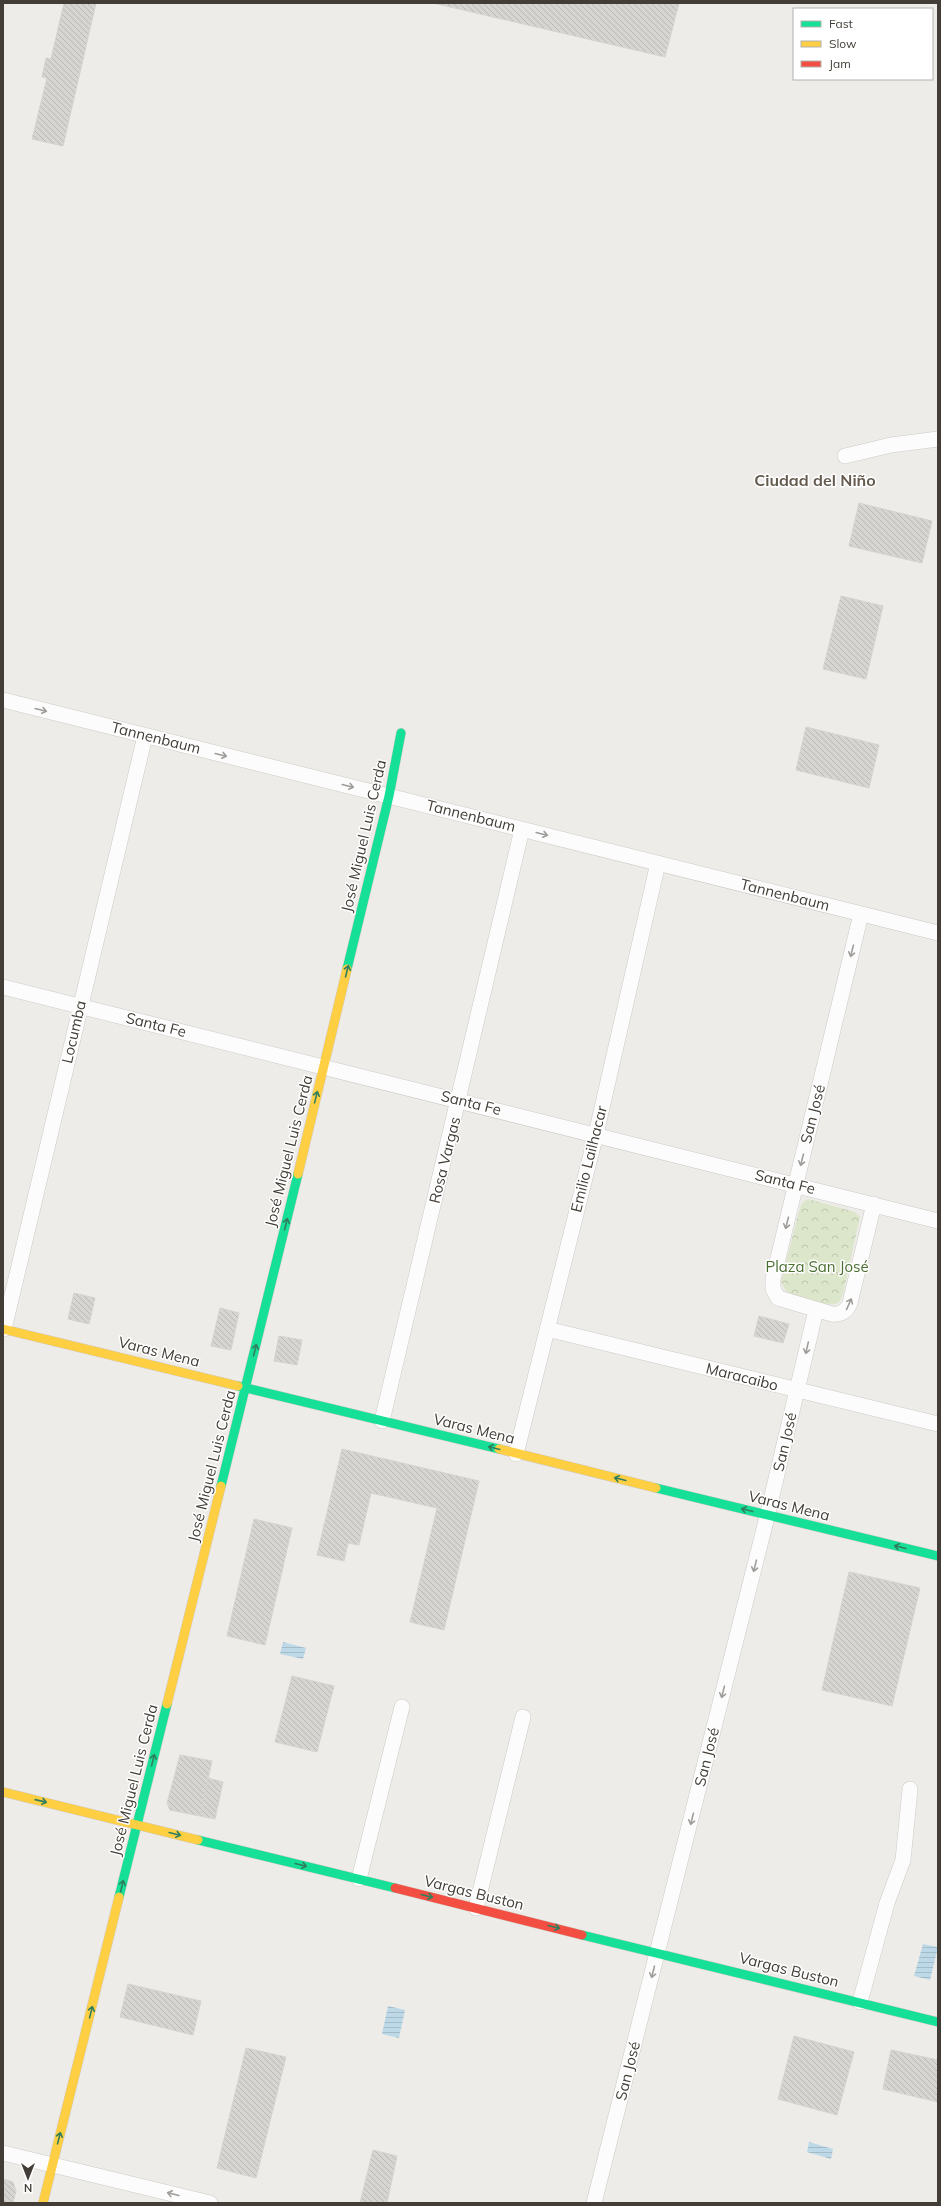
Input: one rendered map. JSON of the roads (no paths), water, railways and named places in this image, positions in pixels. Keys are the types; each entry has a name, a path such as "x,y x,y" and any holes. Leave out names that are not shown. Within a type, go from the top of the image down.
{"street":[{"path":"845,456 890,445 938,439"},
{"name":"Tannenbaum","path":"3,700 938,933"},
{"name":"José Miguel Luis Cerda","path":"43,2203 246,1388 389,796 401,733"},
{"name":"Locumba","path":"3,1329 145,736"},
{"name":"Rosa Vargas","path":"382,1421 522,829"},
{"name":"Emilio Lailhacar","path":"516,1454 596,1134 658,863"},
{"name":"San José","path":"861,914 772,1286 780,1299 816,1310 836,1314 842,1313 849,1306 874,1204"},
{"name":"Santa Fe","path":"3,987 596,1134 938,1221"},
{"name":"San José","path":"594,2203 767,1515 816,1310"},
{"name":"Varas Mena","path":"3,1329 938,1556"},
{"name":"Maracaibo","path":"547,1330 938,1424"},
{"path":"360,1879 402,1706"},
{"path":"476,1908 523,1717"},
{"path":"860,2002 887,1903 903,1860 910,1789"},
{"name":"Vargas Buston","path":"3,1792 938,2022"},
{"path":"3,2153 210,2203"}],"water":[{"path":"283,1642 306,1648 303,1659 280,1654"},
{"path":"923,1944 938,1947 930,1980 914,1976"},
{"path":"388,2006 405,2010 399,2038 382,2034"},
{"path":"809,2142 833,2149 831,2159 807,2152"}],"district":[{"name":"Ciudad del Niño","path":"815,480"}],"park label":[{"name":"Plaza San José","path":"817,1267"}]}
